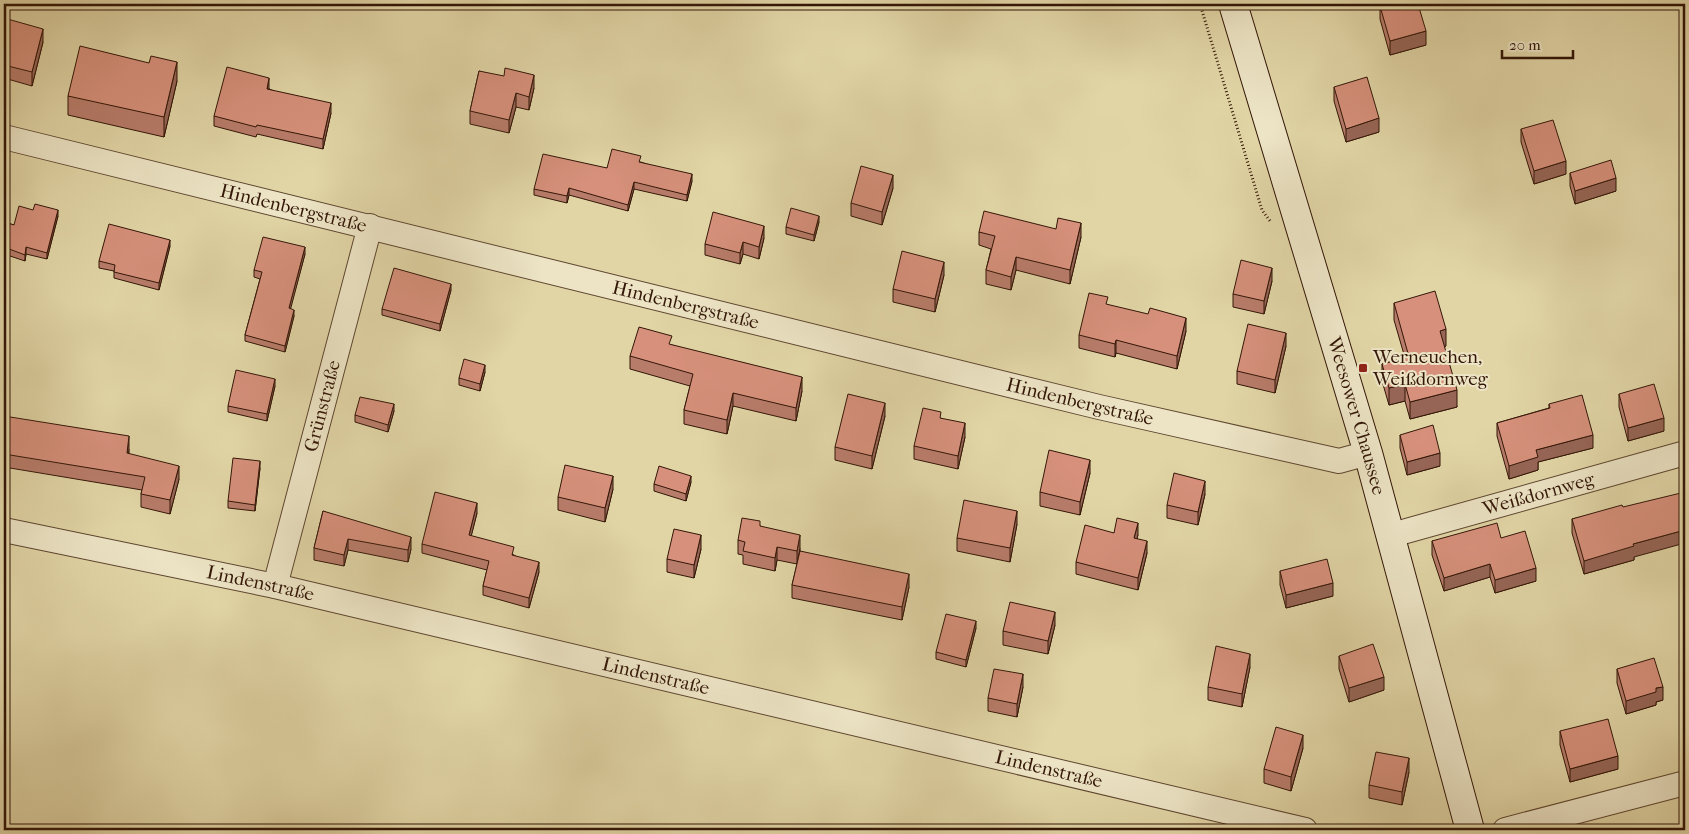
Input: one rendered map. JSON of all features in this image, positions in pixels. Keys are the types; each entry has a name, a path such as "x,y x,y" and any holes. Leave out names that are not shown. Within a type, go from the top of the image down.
{"main road":[{"name":"Weesower Chaussee","path":"1232,4 1392,535 1470,830"}],"street":[{"name":"Hindenbergstraße","path":"4,137 1109,409 1339,461 1368,453"},
{"name":"Grünstraße","path":"275,586 370,226"},
{"name":"Weißdornweg","path":"1392,535 1685,453"},
{"name":"Lindenstraße","path":"4,530 275,586 1305,830"},
{"path":"1505,830 1685,783"}],"path":[{"path":"1200,4 1262,210 1284,239 1302,235"}],"building":[{"path":"1388,4 1418,4 1426,31 1390,41 1380,6"},
{"path":"4,18 43,29 32,72 4,65"},
{"path":"80,46 149,63 151,56 177,62 164,117 68,96"},
{"path":"227,67 269,78 267,89 331,103 323,139 257,125 256,127 214,116"},
{"path":"505,68 534,75 529,97 516,93 509,120 470,111 479,71 504,76"},
{"path":"1367,77 1379,118 1346,129 1334,87"},
{"path":"1553,120 1566,161 1534,171 1521,129"},
{"path":"612,149 641,156 639,162 692,174 687,195 634,182 628,205 569,188 567,196 534,189 543,154 607,168"},
{"path":"1611,160 1616,178 1575,191 1570,173"},
{"path":"861,166 893,175 882,212 851,203"},
{"path":"35,204 58,210 47,253 26,247 25,255 4,247 4,222 14,225 19,206 33,210"},
{"path":"791,208 819,216 814,235 786,227"},
{"path":"984,211 1056,229 1058,218 1081,223 1070,270 1016,257 1011,277 986,270 995,236 979,232"},
{"path":"713,212 764,226 759,247 743,242 740,253 705,244"},
{"path":"109,224 170,240 159,283 114,272 115,265 99,261"},
{"path":"263,237 305,247 289,308 294,310 285,346 245,335 262,272 254,270"},
{"path":"902,251 944,262 935,299 893,289"},
{"path":"1241,260 1272,268 1264,301 1233,294"},
{"path":"394,268 451,284 440,324 382,309"},
{"path":"1435,291 1446,329 1440,331 1457,390 1410,402 1405,384 1389,388 1382,364 1409,357 1394,303"},
{"path":"1089,293 1108,297 1106,304 1148,314 1150,308 1186,318 1177,356 1116,340 1115,344 1079,335"},
{"path":"1248,324 1286,333 1275,380 1237,371"},
{"path":"639,327 672,336 669,344 802,377 796,408 733,393 727,420 684,410 693,374 630,356"},
{"path":"464,359 485,365 480,384 459,378"},
{"path":"236,370 275,379 267,414 228,406"},
{"path":"1654,384 1664,418 1628,428 1619,394"},
{"path":"848,394 885,403 872,456 835,447"},
{"path":"1582,395 1593,435 1536,450 1538,457 1509,466 1497,423 1550,408 1549,404"},
{"path":"360,397 394,404 388,425 355,415"},
{"path":"923,408 941,412 940,418 965,423 958,456 914,446"},
{"path":"4,416 129,436 127,453 179,466 170,500 141,494 145,477 4,454"},
{"path":"1433,425 1440,453 1407,462 1400,435"},
{"path":"1049,450 1090,460 1080,502 1040,492"},
{"path":"233,458 260,461 255,505 228,501"},
{"path":"565,465 613,476 605,508 558,497"},
{"path":"659,466 691,476 686,494 654,484"},
{"path":"1174,473 1205,481 1198,512 1167,505"},
{"path":"435,492 477,503 469,535 514,547 512,555 539,562 529,598 483,586 489,561 422,544"},
{"path":"1685,492 1685,530 1633,544 1634,546 1584,561 1572,519 1622,505 1623,507"},
{"path":"964,500 1017,511 1010,548 957,538"},
{"path":"323,511 411,537 408,550 348,539 344,555 314,548"},
{"path":"742,518 760,521 760,526 800,535 797,551 777,547 775,558 743,551 745,542 738,540"},
{"path":"1117,518 1138,523 1134,538 1147,541 1138,578 1076,562 1085,525 1114,533"},
{"path":"1497,523 1501,538 1525,531 1536,568 1495,580 1490,564 1444,578 1432,541"},
{"path":"674,529 701,535 694,565 667,559"},
{"path":"800,551 909,574 902,607 792,585"},
{"path":"1327,559 1333,583 1286,595 1280,571"},
{"path":"1010,602 1055,612 1048,641 1003,631"},
{"path":"946,614 976,621 966,660 936,652"},
{"path":"1373,644 1384,677 1349,688 1339,656"},
{"path":"1216,646 1250,654 1242,694 1208,687"},
{"path":"1654,658 1663,687 1656,688 1656,692 1626,701 1617,669"},
{"path":"994,669 1023,674 1017,704 988,698"},
{"path":"1608,719 1618,756 1570,769 1560,731"},
{"path":"1276,727 1303,735 1291,777 1264,769"},
{"path":"1376,752 1409,758 1402,792 1369,785"}],"place":[{"name":"Werneuchen, Weißdornweg","path":"1363,368"}]}
